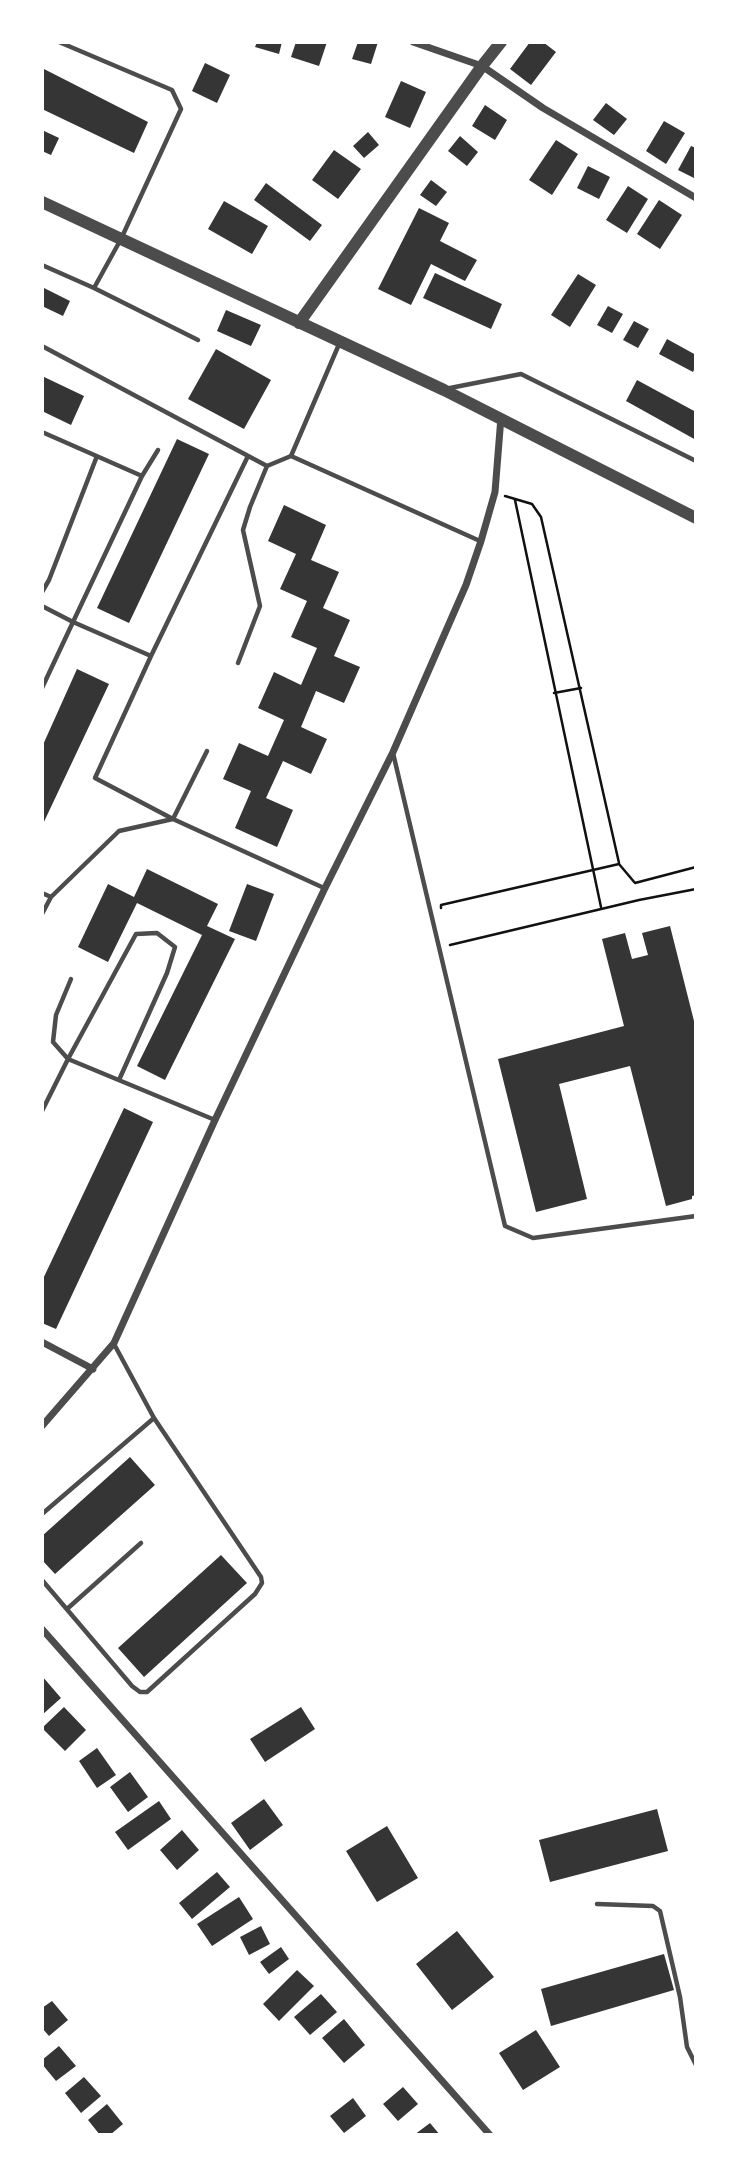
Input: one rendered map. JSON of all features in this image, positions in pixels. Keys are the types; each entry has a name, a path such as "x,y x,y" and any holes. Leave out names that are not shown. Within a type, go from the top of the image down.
{"street":[{"path":"413,42 482,66 543,108 696,198"},
{"path":"299,323 501,42"},
{"path":"42,202 501,417 696,519"},
{"path":"42,1426 114,1343 215,1119 393,752 466,585 481,541 495,492 501,417"},
{"path":"42,1342 93,1369"},
{"path":"42,1629 490,2135"}],"lane":[{"path":"59,42 172,90 181,109 121,239 94,288"},
{"path":"42,265 198,340"},
{"path":"238,663 260,606 243,530 267,466 291,456 340,342"},
{"path":"42,346 267,466"},
{"path":"444,390 521,374 696,461"},
{"path":"42,432 142,476"},
{"path":"42,688 142,476 158,450"},
{"path":"42,592 97,456"},
{"path":"248,456 95,778 173,819 325,888"},
{"path":"291,456 481,541"},
{"path":"42,606 151,656"},
{"path":"173,819 207,751"},
{"path":"393,752 506,1226 533,1238 696,1216"},
{"path":"42,914 51,897 120,831 173,819"},
{"path":"42,893 51,897"},
{"path":"42,1111 136,934 157,933 174,947 167,974 119,1080"},
{"path":"71,979 57,1015 53,1042 68,1059 215,1119"},
{"path":"42,1580 140,1692 147,1692 255,1594 262,1583 261,1577 154,1418 114,1343"},
{"path":"42,1514 154,1418"},
{"path":"67,1609 141,1542"},
{"path":"597,1904 653,1906 660,1911 680,1997 687,2047 696,2065"}],"path":[{"path":"495,492 532,504 541,517 619,864 635,883 696,867"},
{"path":"515,500 601,909"},
{"path":"555,693 581,688"},
{"path":"444,918 441,905 619,864"},
{"path":"450,945 696,889"}],"building":[{"path":"257,42 282,42 279,54 255,47"},
{"path":"296,42 327,42 319,66 291,57"},
{"path":"358,42 378,42 371,64 352,59"},
{"path":"530,42 543,42 556,52 531,85 510,69"},
{"path":"205,63 230,75 217,103 192,91"},
{"path":"42,68 148,122 134,153 42,109"},
{"path":"401,81 426,92 410,128 385,117"},
{"path":"606,103 627,119 614,135 593,120"},
{"path":"485,105 507,120 495,140 472,126"},
{"path":"664,121 685,133 666,164 646,151"},
{"path":"42,130 59,138 51,155 42,151"},
{"path":"368,132 379,145 364,158 353,146"},
{"path":"460,136 478,152 467,166 448,151"},
{"path":"556,140 578,154 552,195 529,180"},
{"path":"691,146 696,148 696,179 678,170"},
{"path":"334,150 361,169 338,199 312,180"},
{"path":"588,166 610,177 599,199 577,188"},
{"path":"431,180 447,192 436,206 420,195"},
{"path":"266,183 322,225 310,241 254,200"},
{"path":"628,186 648,199 627,233 606,220"},
{"path":"659,200 682,215 660,249 637,234"},
{"path":"224,201 268,226 252,254 208,229"},
{"path":"419,208 449,223 440,241 477,260 465,281 431,264 411,305 378,289"},
{"path":"435,273 502,304 491,329 423,298"},
{"path":"578,274 596,285 570,327 551,315"},
{"path":"42,287 70,301 63,316 42,306"},
{"path":"608,306 623,314 612,333 597,325"},
{"path":"226,310 261,325 251,346 217,331"},
{"path":"634,321 649,329 638,348 623,340"},
{"path":"667,339 696,355 693,372 659,354"},
{"path":"216,349 271,380 244,429 188,399"},
{"path":"42,376 84,396 71,425 42,411"},
{"path":"637,380 696,412 696,440 626,401"},
{"path":"177,439 209,454 129,623 97,608"},
{"path":"284,505 326,525 311,560 339,572 323,608 350,620 334,656 360,667 344,703 316,691 301,727 327,739 311,774 283,761 266,798 293,810 277,847 235,828 251,791 223,779 239,743 268,756 284,720 258,708 274,672 301,685 317,648 291,637 307,601 280,589 296,554 268,541"},
{"path":"77,669 109,684 42,826 42,747"},
{"path":"147,869 218,904 207,926 235,939 165,1080 137,1066 202,935 137,903 108,962 78,947 108,884 134,897"},
{"path":"247,884 274,894 256,941 229,931"},
{"path":"670,926 694,1021 696,1020 696,1195 692,1196 692,1199 666,1206 630,1066 559,1084 587,1199 536,1212 498,1059 624,1026 602,939 625,933 632,959 648,955 642,933"},
{"path":"124,1108 153,1122 56,1329 42,1323 42,1281"},
{"path":"130,1457 155,1485 55,1574 42,1560 42,1536"},
{"path":"221,1555 247,1583 144,1677 118,1648"},
{"path":"42,1676 61,1698 42,1715"},
{"path":"64,1707 86,1730 65,1751 42,1728"},
{"path":"301,1707 315,1729 265,1762 250,1739"},
{"path":"97,1748 116,1775 97,1788 79,1761"},
{"path":"130,1772 148,1797 128,1812 110,1787"},
{"path":"264,1799 283,1825 250,1850 231,1823"},
{"path":"159,1801 171,1819 128,1850 115,1832"},
{"path":"657,1809 668,1851 550,1882 539,1840"},
{"path":"387,1826 418,1878 377,1902 346,1851"},
{"path":"182,1830 199,1850 177,1870 160,1850"},
{"path":"217,1872 230,1887 192,1919 179,1903"},
{"path":"239,1897 253,1919 212,1946 197,1924"},
{"path":"261,1926 270,1944 249,1955 240,1937"},
{"path":"457,1931 494,1977 452,2010 416,1964"},
{"path":"281,1947 289,1959 269,1974 260,1962"},
{"path":"664,1954 674,1990 551,2026 541,1989"},
{"path":"297,1970 314,1986 279,2021 263,2004"},
{"path":"321,1994 337,2012 310,2035 294,2017"},
{"path":"52,2001 68,2020 49,2036 42,2028 42,2008"},
{"path":"344,2019 365,2045 344,2063 322,2038"},
{"path":"536,2030 560,2067 523,2090 499,2053"},
{"path":"59,2046 76,2066 56,2081 42,2064 42,2060"},
{"path":"84,2077 101,2096 81,2113 65,2093"},
{"path":"403,2087 418,2104 398,2121 383,2104"},
{"path":"353,2098 366,2116 344,2133 330,2116"},
{"path":"107,2104 123,2124 110,2135 100,2135 88,2120"},
{"path":"430,2123 440,2135 414,2135"}]}
